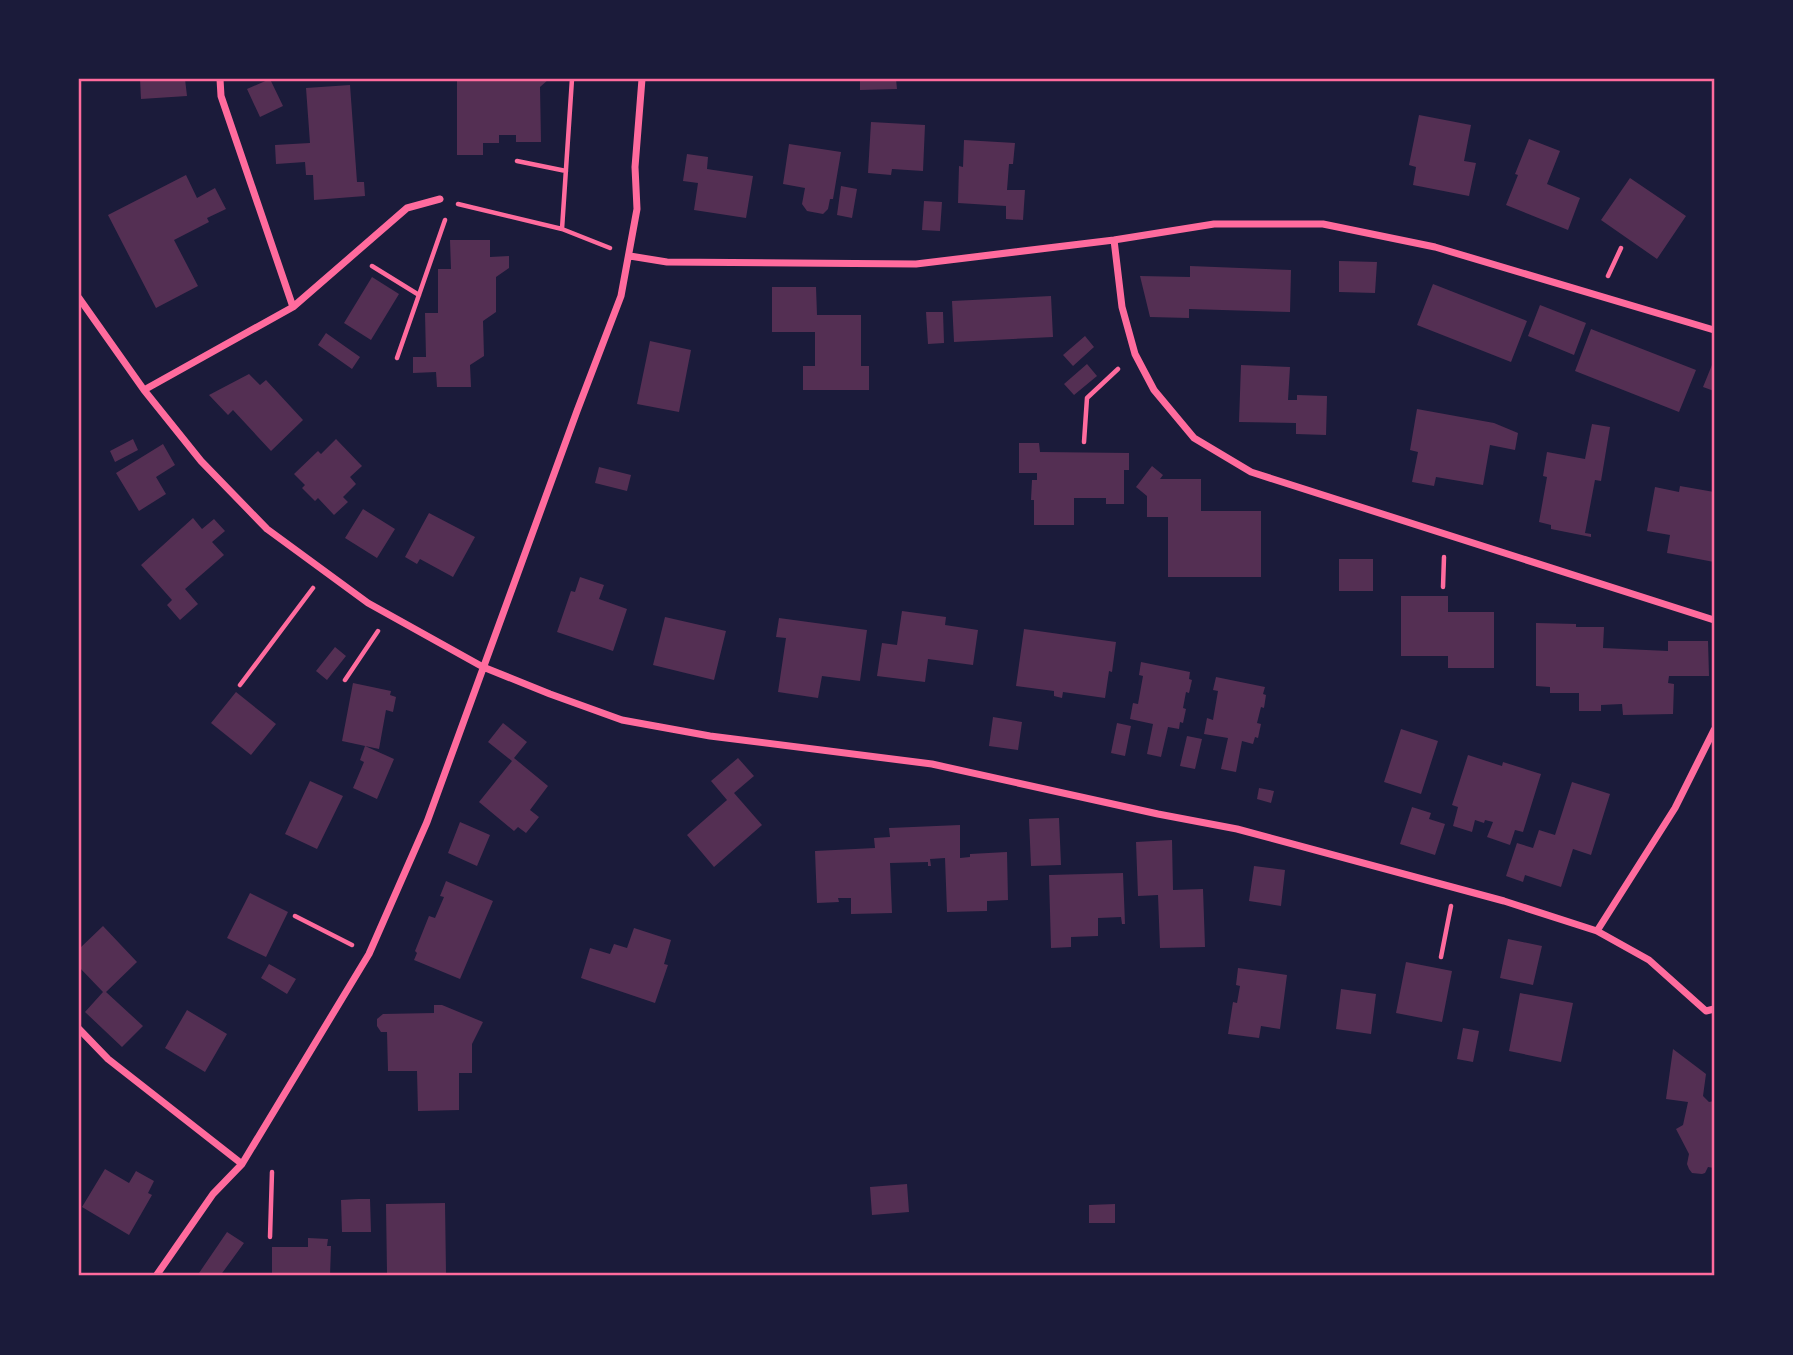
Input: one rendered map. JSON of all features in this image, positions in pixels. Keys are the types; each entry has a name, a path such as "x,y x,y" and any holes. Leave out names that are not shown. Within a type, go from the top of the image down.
{"street":[{"path":"220,79 221,96 293,307"},
{"path":"156,1276 213,1194 242,1164 369,954 427,822 621,296 637,209 635,167 642,79"},
{"path":"144,390 293,307 407,208 440,199"},
{"path":"629,256 667,262 916,264 1114,240 1214,224 1324,224 1435,247 1714,330"},
{"path":"1114,240 1122,307 1135,354 1154,390 1194,438 1251,472 1714,620"},
{"path":"79,298 144,390 201,461 267,529 368,603 483,667 622,720 710,736 932,764 1237,829 1504,901 1597,931 1649,960 1706,1011 1714,1009"},
{"path":"1597,931 1675,808 1714,730"},
{"path":"79,1029 108,1059 242,1164"}],"path":[{"path":"562,229 572,79"},
{"path":"517,161 566,171"},
{"path":"440,199 562,229 629,256"},
{"path":"397,358 451,202"},
{"path":"1599,296 1621,248"},
{"path":"353,255 419,295"},
{"path":"1084,442 1087,398 1135,354"},
{"path":"1443,587 1445,534"},
{"path":"240,685 326,572"},
{"path":"345,680 389,615"},
{"path":"1441,957 1454,888"},
{"path":"295,916 369,954"},
{"path":"270,1237 272,1172"}],"building":[{"path":"140,79 185,79 187,96 141,99"},
{"path":"270,79 283,106 260,117 247,89"},
{"path":"457,79 549,79 540,87 541,142 516,142 516,135 499,135 499,143 483,143 483,155 457,155"},
{"path":"860,79 896,79 897,89 860,90"},
{"path":"350,85 357,182 364,182 365,196 314,200 313,175 306,175 305,162 276,164 275,145 310,143 306,88"},
{"path":"1419,115 1471,125 1464,161 1476,163 1469,196 1413,185 1416,167 1409,165"},
{"path":"871,122 925,125 923,171 892,169 891,175 868,173"},
{"path":"1529,139 1560,151 1547,184 1580,198 1568,230 1506,205"},
{"path":"964,140 1015,143 1013,164 1009,164 1007,190 1025,190 1023,220 1006,219 1006,206 958,203 959,166 963,167"},
{"path":"789,144 841,152 833,199 830,199 828,209 823,214 807,211 802,204 805,188 783,184"},
{"path":"687,154 708,157 707,169 753,176 746,218 694,210 698,183 683,181"},
{"path":"186,175 197,198 215,188 226,209 207,218 209,222 174,240 198,286 156,308 108,215"},
{"path":"1630,178 1686,216 1657,259 1601,220"},
{"path":"841,186 857,189 852,218 837,215"},
{"path":"924,201 942,202 940,231 922,230"},
{"path":"450,240 490,240 490,257 509,256 509,268 496,277 496,312 483,321 484,356 470,365 471,387 437,387 436,372 413,373 413,357 426,357 425,313 438,313 438,269 451,269"},
{"path":"1339,261 1377,262 1375,293 1339,292"},
{"path":"1190,266 1291,270 1290,312 1189,309 1189,318 1150,317 1140,276 1190,277"},
{"path":"372,277 399,294 371,340 344,323"},
{"path":"1433,284 1527,321 1511,362 1417,325"},
{"path":"772,287 816,287 817,315 861,315 861,366 869,366 869,390 803,390 803,366 815,366 815,332 772,332"},
{"path":"1051,296 1053,337 954,342 952,301"},
{"path":"1540,305 1586,323 1574,355 1528,336"},
{"path":"926,312 943,312 944,343 928,344"},
{"path":"1591,329 1696,370 1679,412 1575,371"},
{"path":"326,333 360,357 352,369 318,345"},
{"path":"1085,336 1094,347 1073,366 1063,355"},
{"path":"650,341 691,350 679,412 637,404"},
{"path":"1714,360 1714,391 1703,387"},
{"path":"1087,364 1097,376 1074,395 1064,384"},
{"path":"1241,365 1290,367 1288,400 1297,400 1297,395 1327,396 1326,435 1296,434 1296,423 1239,422"},
{"path":"249,374 260,385 266,380 303,420 271,451 233,410 228,415 209,395"},
{"path":"1417,409 1494,423 1518,433 1515,450 1490,445 1483,485 1436,477 1434,486 1412,482 1418,452 1410,450"},
{"path":"1592,424 1610,427 1601,481 1595,480 1585,533 1591,534 1591,537 1551,529 1551,525 1539,522 1547,477 1543,476 1547,452 1585,459"},
{"path":"133,439 138,450 115,462 110,451"},
{"path":"336,439 362,466 350,477 356,484 343,497 348,502 334,515 318,498 315,501 302,488 305,485 294,474 318,451 321,454"},
{"path":"1019,443 1039,443 1040,452 1129,453 1129,470 1124,470 1124,504 1106,504 1106,498 1074,498 1074,525 1034,525 1032,480 1037,480 1037,473 1019,473"},
{"path":"163,444 175,465 156,477 166,494 139,511 116,473"},
{"path":"1152,466 1163,475 1160,479 1201,479 1201,511 1261,511 1261,577 1168,577 1168,517 1147,517 1147,496 1136,487"},
{"path":"599,467 631,475 627,491 595,483"},
{"path":"1680,486 1714,492 1714,562 1667,553 1670,535 1647,531 1655,487 1679,492"},
{"path":"363,509 395,529 377,558 345,538"},
{"path":"429,513 475,537 453,577 420,559 417,564 405,557"},
{"path":"193,518 202,529 214,519 225,531 212,542 224,555 185,589 198,604 180,620 167,605 172,600 141,565"},
{"path":"1339,559 1373,559 1373,591 1339,591"},
{"path":"580,577 604,585 599,599 627,609 613,651 557,632 571,591 575,592"},
{"path":"1401,596 1448,596 1448,612 1494,612 1494,668 1448,668 1448,656 1401,656"},
{"path":"902,611 946,617 945,625 978,630 973,665 928,659 925,682 877,676 882,643 897,645"},
{"path":"665,617 726,631 714,680 653,665"},
{"path":"779,618 867,630 860,681 822,676 818,698 778,692 786,638 776,637"},
{"path":"1536,623 1604,627 1603,648 1668,651 1668,641 1708,641 1709,676 1669,676 1668,683 1674,684 1673,714 1623,715 1622,704 1601,705 1601,711 1579,711 1579,693 1550,693 1550,687 1536,686"},
{"path":"1024,629 1116,642 1105,698 1063,692 1062,698 1054,696 1054,691 1016,686"},
{"path":"335,647 346,656 327,680 316,671"},
{"path":"1141,662 1190,672 1189,679 1192,680 1189,693 1186,692 1183,723 1180,722 1179,729 1168,727 1161,757 1147,754 1153,724 1130,719 1133,703 1138,704 1143,676 1139,675"},
{"path":"1216,677 1265,687 1264,708 1261,707 1257,723 1261,724 1258,738 1255,737 1253,744 1242,741 1236,772 1221,769 1228,738 1204,734 1207,718 1213,720 1218,691 1213,690"},
{"path":"353,683 391,691 390,695 396,697 393,712 386,710 379,749 342,741"},
{"path":"236,692 276,724 251,755 211,723"},
{"path":"993,717 1022,722 1018,750 989,746"},
{"path":"503,723 527,742 514,758 548,786 530,810 539,817 526,833 518,827 514,831 479,802 512,761 488,742"},
{"path":"1117,723 1131,726 1125,756 1111,753"},
{"path":"1401,729 1438,741 1421,794 1384,782"},
{"path":"1187,736 1202,739 1195,769 1180,766"},
{"path":"365,746 394,759 377,799 353,788 364,762 360,760"},
{"path":"1468,755 1541,774 1523,832 1515,830 1510,845 1487,837 1493,822 1475,820 1472,832 1453,826 1458,807 1452,805"},
{"path":"738,758 754,776 734,793 762,825 714,867 687,835 727,800 711,781"},
{"path":"310,781 343,796 317,849 285,834"},
{"path":"1572,782 1610,794 1591,855 1573,849 1561,887 1525,875 1523,882 1506,876 1517,843 1533,848 1539,830 1555,835"},
{"path":"1259,788 1274,791 1271,803 1257,799"},
{"path":"1412,807 1431,813 1429,819 1445,824 1435,855 1400,844"},
{"path":"1059,818 1061,865 1031,866 1029,819"},
{"path":"460,822 490,835 477,866 448,853"},
{"path":"960,825 960,858 970,857 970,854 1007,852 1008,900 987,901 987,911 947,912 945,858 930,859 931,866 928,866 928,862 890,863 892,913 851,914 851,898 838,898 839,902 817,903 815,851 875,848 874,838 890,837 889,828"},
{"path":"1172,840 1173,890 1203,889 1205,947 1160,948 1158,895 1138,896 1136,842"},
{"path":"1254,866 1285,870 1281,906 1249,901"},
{"path":"1123,873 1125,924 1122,924 1121,917 1098,918 1098,936 1071,937 1071,947 1051,948 1049,875"},
{"path":"446,881 493,901 460,979 414,960 429,916 435,918 444,897 440,896"},
{"path":"250,893 288,912 266,957 227,938"},
{"path":"103,926 137,962 106,992 143,1026 122,1047 85,1012 103,992 79,967 79,949"},
{"path":"634,928 671,940 664,964 668,965 655,1003 581,978 590,948 610,954 614,944 627,948"},
{"path":"1508,939 1542,946 1533,985 1500,978"},
{"path":"1406,962 1452,971 1442,1022 1396,1013"},
{"path":"269,964 296,979 287,994 261,978"},
{"path":"1238,968 1287,975 1280,1029 1261,1026 1259,1038 1228,1034 1233,1002 1237,1003 1240,986 1236,985"},
{"path":"1341,989 1376,994 1371,1034 1336,1029"},
{"path":"1520,993 1573,1003 1561,1062 1509,1051"},
{"path":"434,1005 442,1005 483,1022 472,1044 472,1073 459,1073 459,1110 418,1111 417,1071 388,1071 387,1032 381,1032 377,1026 377,1019 383,1014 434,1013"},
{"path":"187,1010 227,1034 205,1072 165,1048"},
{"path":"1463,1028 1479,1031 1473,1062 1457,1059"},
{"path":"1673,1049 1706,1074 1703,1096 1709,1102 1714,1101 1714,1168 1708,1167 1702,1174 1692,1173 1689,1169 1689,1154 1676,1129 1683,1125 1688,1102 1666,1099"},
{"path":"105,1169 129,1183 136,1171 154,1181 148,1193 152,1195 129,1235 82,1207"},
{"path":"907,1184 909,1212 872,1215 870,1187"},
{"path":"370,1199 371,1232 342,1232 341,1200"},
{"path":"445,1203 446,1273 387,1273 386,1204"},
{"path":"1115,1204 1115,1223 1089,1223 1089,1205"},
{"path":"227,1232 244,1243 220,1276 197,1276"},
{"path":"308,1238 328,1239 327,1246 331,1246 330,1276 272,1276 272,1247 308,1247"}]}
